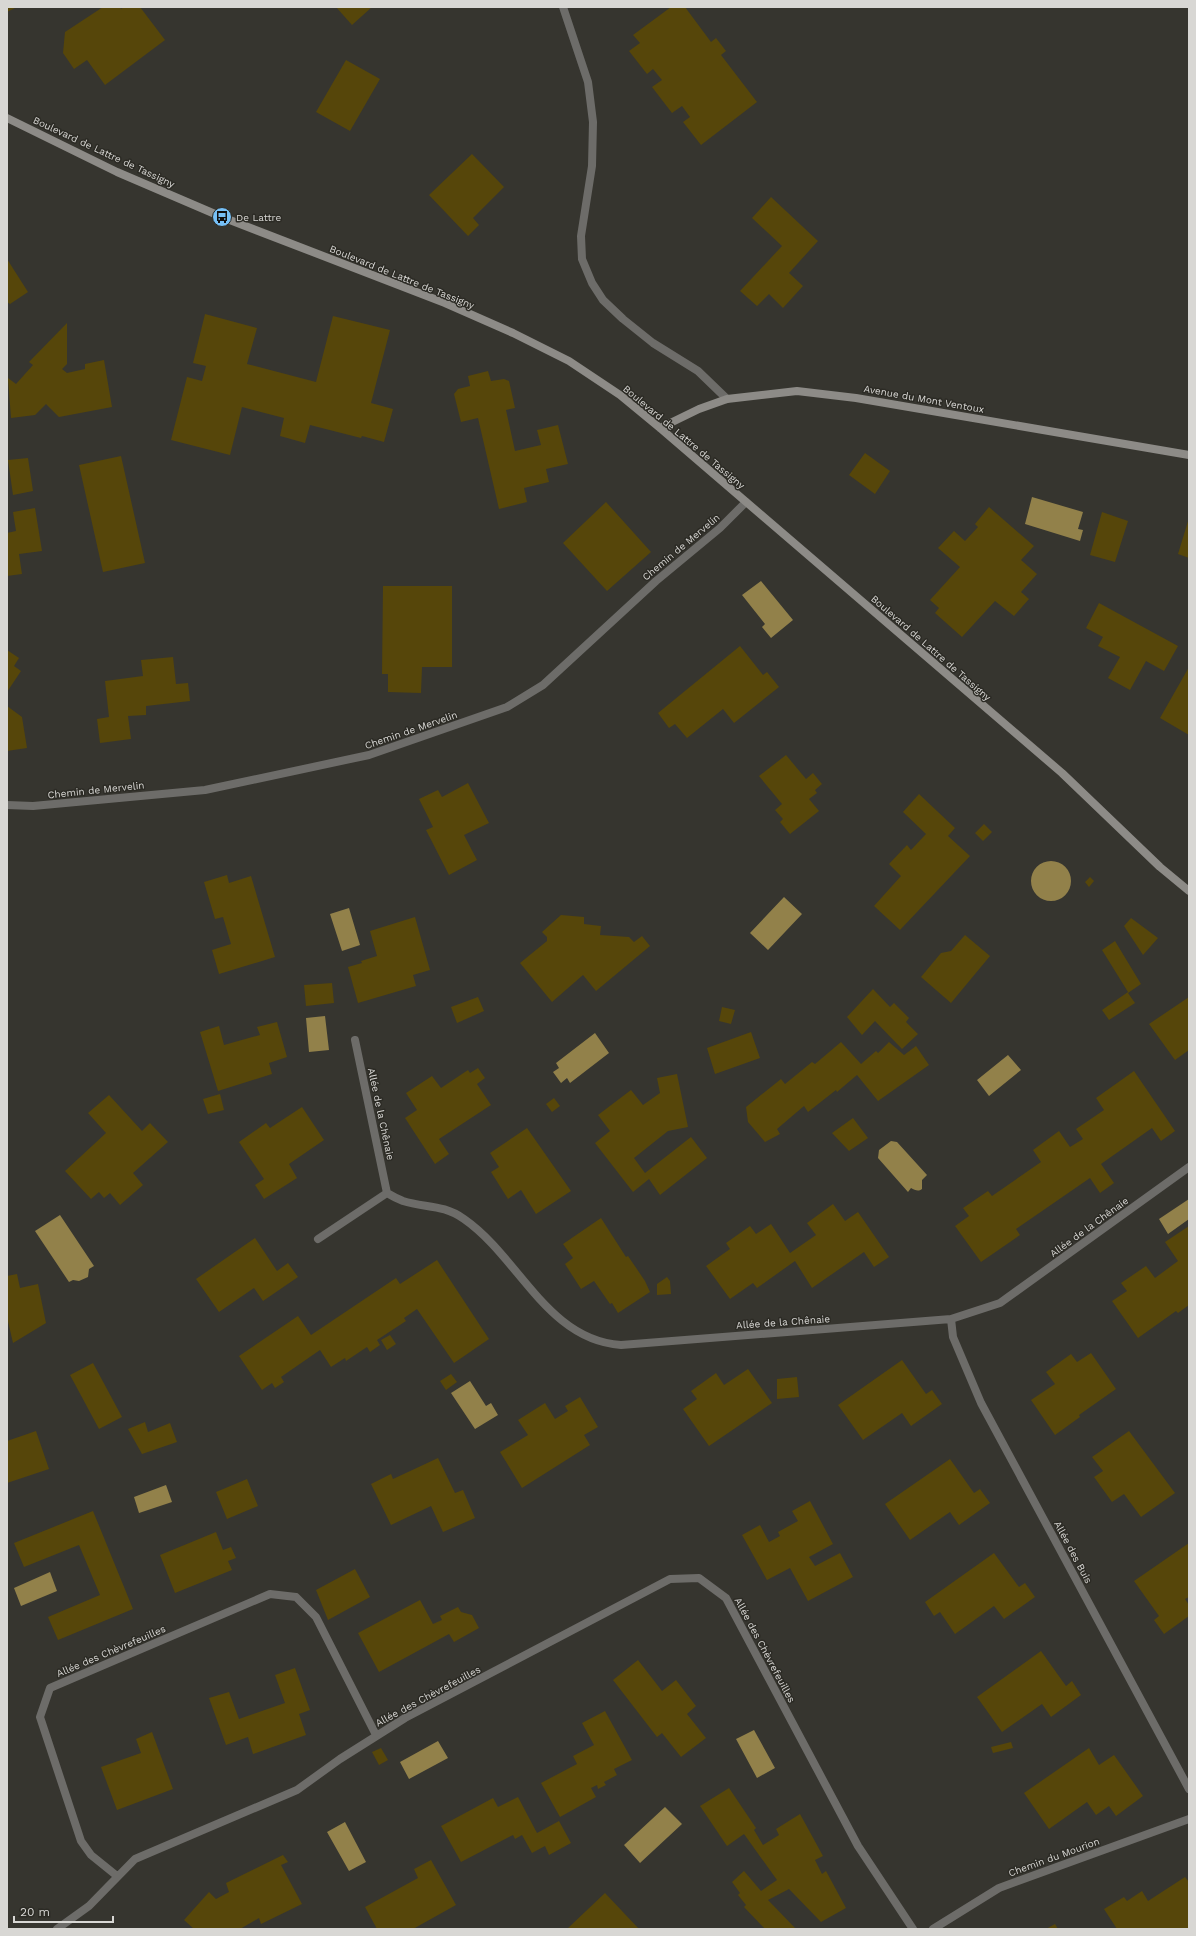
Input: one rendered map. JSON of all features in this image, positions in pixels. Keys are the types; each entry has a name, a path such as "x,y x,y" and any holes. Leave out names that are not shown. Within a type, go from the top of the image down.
{"street":[{"path":"563,7 588,82 593,122 592,166 581,236 582,259 592,283 603,300 623,319 653,343 698,371 727,399"},
{"name":"Boulevard de Lattre de Tassigny","path":"7,118 117,172 222,217 445,303 513,333 569,361 620,395 660,428 1062,773 1160,867 1189,891"},
{"name":"Avenue du Mont Ventoux","path":"660,428 699,409 727,399 797,391 856,398 1189,455"},
{"name":"Chemin de Mervelin","path":"7,805 32,806 205,790 369,755 507,707 543,685 656,580 720,528 746,502"},
{"name":"Allée de la Chênaie","path":"355,1040 387,1193 403,1201 439,1207 463,1218 485,1236 556,1316 584,1336 606,1344 621,1345 951,1319 1000,1303 1189,1167"},
{"path":"318,1239 387,1193"},
{"name":"Allée des Buis","path":"951,1319 953,1338 981,1403 1189,1790"},
{"name":"Allée des Chèvrefeuilles","path":"57,1929 89,1906 135,1859 297,1790 376,1735 670,1579 699,1578 726,1598 858,1846 913,1929"},
{"name":"Allée des Chèvrefeuilles","path":"117,1876 91,1855 82,1841 40,1717 50,1688 270,1594 296,1597 316,1618 376,1735"},
{"name":"Chemin du Mourion","path":"934,1929 999,1888 1189,1819"}],"shaded area":[{"path":"1032,497 1083,512 1078,529 1083,530 1080,541 1025,524"},
{"path":"761,581 793,620 771,638 762,627 765,624 742,595"},
{"path":"1051,861 1059,863 1065,867 1069,873 1071,881 1069,889 1065,895 1059,899 1051,901 1043,899 1037,895 1033,889 1031,881 1033,873 1037,867 1043,863"},
{"path":"784,897 802,914 768,950 750,933"},
{"path":"349,908 360,945 342,951 330,914"},
{"path":"325,1016 329,1050 309,1052 306,1018"},
{"path":"595,1033 609,1053 570,1083 567,1078 561,1083 553,1072 559,1068 556,1063"},
{"path":"1008,1055 1021,1070 989,1096 977,1080"},
{"path":"891,1141 897,1142 927,1175 922,1180 921,1190 918,1191 911,1188 908,1192 878,1158 879,1150"},
{"path":"1189,1199 1189,1219 1168,1234 1159,1219"},
{"path":"60,1215 94,1266 89,1269 88,1277 79,1281 73,1280 69,1282 35,1231"},
{"path":"470,1381 486,1406 491,1403 498,1415 475,1429 451,1393"},
{"path":"166,1485 172,1502 139,1513 134,1497"},
{"path":"50,1572 57,1591 21,1606 14,1588"},
{"path":"754,1730 775,1768 757,1778 736,1739"},
{"path":"438,1741 448,1758 409,1779 400,1762"},
{"path":"665,1807 682,1824 640,1863 624,1845"},
{"path":"345,1822 366,1862 349,1871 327,1832"}],"building":[{"path":"7,7 17,7 7,12"},
{"path":"103,7 120,7 121,9 124,7 140,7 165,40 105,85 87,60 74,69 63,53 65,32"},
{"path":"336,7 372,7 352,25"},
{"path":"671,7 685,7 711,42 716,38 726,51 721,55 757,102 701,145 683,122 690,117 682,106 672,113 652,87 662,80 653,69 647,74 629,51 640,43 633,35"},
{"path":"346,60 380,79 350,131 316,112"},
{"path":"472,154 504,187 473,218 479,225 468,236 429,195"},
{"path":"771,197 818,241 789,273 803,286 783,308 769,294 757,306 740,291 782,246 752,218"},
{"path":"7,259 28,292 10,304 7,302"},
{"path":"205,314 257,328 247,364 316,382 333,316 390,330 371,403 393,409 384,442 362,436 361,438 310,425 305,443 280,436 284,418 242,407 230,455 171,440 187,377 202,381 206,366 193,363"},
{"path":"67,323 67,364 62,369 67,373 85,369 85,364 104,360 112,407 59,417 46,404 35,415 11,418 8,378 16,384 33,365 29,362"},
{"path":"488,371 491,381 504,379 509,381 515,408 506,410 515,451 541,445 537,430 558,425 568,464 546,469 549,482 524,488 527,502 499,509 478,418 461,422 454,394 458,389 470,386 468,376"},
{"path":"865,453 890,471 875,494 849,475"},
{"path":"121,456 145,563 103,572 79,465"},
{"path":"28,458 33,491 13,495 8,460"},
{"path":"606,502 651,552 607,591 563,543"},
{"path":"989,507 1034,546 1021,560 1037,574 1021,592 1029,599 1014,616 995,601 962,637 935,613 939,608 930,600 960,567 938,548 954,531 965,541 978,527 975,524"},
{"path":"35,508 42,551 19,554 22,574 7,576 7,533 16,531 13,512"},
{"path":"1102,512 1128,521 1115,562 1090,555"},
{"path":"1189,518 1189,558 1178,554"},
{"path":"383,586 452,586 452,667 422,667 421,693 388,692 388,674 382,674"},
{"path":"1099,603 1178,646 1164,671 1146,661 1130,690 1108,678 1120,657 1098,646 1103,637 1086,628"},
{"path":"740,646 763,675 767,672 779,687 734,723 723,709 687,738 675,724 669,728 658,713"},
{"path":"7,650 19,658 14,666 21,671 7,692"},
{"path":"173,657 176,684 188,683 190,701 146,706 146,715 128,716 131,739 100,743 97,719 109,717 105,681 143,676 141,660"},
{"path":"1189,667 1189,735 1160,718"},
{"path":"7,706 22,717 27,748 7,751"},
{"path":"786,755 806,779 813,773 822,784 815,790 817,793 809,799 819,811 790,834 780,822 783,819 775,810 782,804 759,776"},
{"path":"468,783 489,823 464,835 477,860 449,875 426,830 433,827 419,799 438,790 442,797"},
{"path":"919,794 955,828 948,836 970,856 900,930 874,906 901,876 889,864 907,845 911,850 926,834 903,812"},
{"path":"984,824 992,832 983,841 975,833"},
{"path":"227,875 229,883 251,876 275,957 219,974 212,950 231,944 223,917 215,919 204,882"},
{"path":"1090,877 1094,881 1089,887 1085,882"},
{"path":"561,915 584,917 584,924 601,926 600,935 629,937 634,942 642,936 650,946 596,991 583,975 552,1002 520,963 547,941 547,937 542,932"},
{"path":"415,917 430,970 413,975 416,986 358,1003 348,967 362,963 361,961 377,956 370,931"},
{"path":"1131,918 1158,938 1143,955 1124,926"},
{"path":"965,935 990,956 951,1003 921,977 941,953 951,951"},
{"path":"1115,941 1141,984 1128,993 1135,1003 1109,1020 1102,1010 1128,992 1102,950"},
{"path":"332,983 334,1003 306,1006 304,985"},
{"path":"873,989 890,1007 894,1003 909,1018 906,1022 918,1034 902,1049 875,1021 862,1035 847,1017"},
{"path":"478,997 484,1011 457,1023 451,1007"},
{"path":"1189,997 1189,1050 1175,1060 1149,1024"},
{"path":"722,1007 735,1010 731,1024 719,1021"},
{"path":"277,1022 287,1057 269,1063 272,1074 218,1091 200,1032 219,1026 224,1045 260,1035 257,1027"},
{"path":"751,1032 760,1058 715,1074 707,1048"},
{"path":"841,1042 861,1064 876,1051 878,1053 889,1042 904,1055 916,1046 929,1065 878,1101 857,1075 837,1092 836,1090 808,1112 804,1106 777,1129 780,1134 765,1142 748,1122 746,1107 781,1079 785,1084 812,1062 815,1064"},
{"path":"478,1068 485,1078 477,1084 491,1105 439,1139 449,1154 435,1164 405,1118 417,1110 406,1093 432,1076 441,1088 468,1070 470,1073"},
{"path":"1134,1071 1175,1131 1161,1141 1152,1128 1101,1164 1114,1183 1100,1193 1090,1178 1016,1229 1020,1235 981,1262 955,1226 969,1216 963,1208 988,1191 992,1196 1041,1162 1033,1150 1059,1131 1070,1147 1083,1139 1076,1129 1104,1110 1096,1098"},
{"path":"677,1074 688,1127 668,1131 634,1158 645,1173 691,1137 707,1158 660,1195 649,1179 633,1192 595,1143 610,1131 598,1115 631,1090 643,1105 660,1093 657,1078"},
{"path":"220,1094 224,1110 208,1114 203,1099"},
{"path":"109,1095 142,1131 150,1123 168,1142 133,1173 143,1185 120,1205 110,1193 104,1198 99,1192 91,1199 65,1171 106,1133 88,1113"},
{"path":"554,1098 560,1106 552,1112 546,1104"},
{"path":"302,1107 324,1140 289,1164 297,1178 264,1199 255,1185 264,1179 239,1142 266,1123 270,1128"},
{"path":"853,1118 868,1138 849,1151 832,1133"},
{"path":"527,1128 571,1191 536,1214 521,1190 508,1199 491,1172 499,1167 490,1153"},
{"path":"833,1204 845,1221 858,1212 889,1257 874,1267 864,1252 812,1288 795,1261 757,1288 753,1283 730,1299 706,1266 730,1249 726,1243 750,1226 756,1234 771,1224 790,1253 816,1235 807,1223"},
{"path":"601,1218 626,1257 628,1256 645,1281 650,1292 618,1313 594,1281 581,1289 565,1264 573,1258 563,1244"},
{"path":"1189,1226 1189,1305 1178,1313 1176,1311 1138,1338 1112,1301 1127,1291 1121,1283 1146,1266 1155,1278 1178,1261 1165,1242"},
{"path":"255,1238 277,1271 288,1263 298,1277 263,1301 254,1288 219,1312 196,1279"},
{"path":"437,1260 489,1339 454,1363 417,1309 404,1318 406,1321 377,1340 380,1345 370,1352 367,1347 346,1361 345,1358 331,1367 320,1350 281,1377 284,1382 275,1388 272,1383 262,1390 239,1356 298,1316 311,1335 396,1278 400,1284"},
{"path":"17,1274 20,1288 38,1284 46,1323 13,1343 7,1317 7,1276"},
{"path":"667,1277 670,1281 671,1294 657,1295 657,1284"},
{"path":"390,1335 396,1344 387,1350 381,1340"},
{"path":"1091,1353 1116,1389 1079,1415 1080,1417 1055,1435 1031,1400 1055,1384 1046,1372 1071,1354 1077,1362"},
{"path":"902,1360 926,1394 932,1390 942,1404 911,1426 902,1413 863,1440 838,1405"},
{"path":"93,1363 122,1417 99,1429 70,1375"},
{"path":"748,1369 772,1403 709,1446 683,1409 697,1399 691,1391 716,1373 724,1385"},
{"path":"451,1374 457,1382 446,1390 440,1381"},
{"path":"797,1377 799,1397 777,1399 777,1379"},
{"path":"580,1397 598,1427 584,1435 590,1445 522,1488 500,1452 528,1435 518,1420 545,1403 555,1419 568,1411 565,1406"},
{"path":"145,1422 148,1432 170,1423 177,1442 142,1454 128,1429"},
{"path":"36,1431 49,1469 7,1483 7,1441"},
{"path":"1129,1431 1175,1493 1141,1517 1124,1494 1112,1502 1094,1477 1103,1471 1092,1457"},
{"path":"438,1458 455,1493 463,1490 475,1518 443,1532 431,1506 391,1525 371,1484 391,1474 393,1479"},
{"path":"950,1459 974,1493 980,1489 990,1503 959,1525 950,1512 910,1540 885,1504"},
{"path":"247,1479 258,1506 227,1519 216,1492"},
{"path":"810,1501 833,1544 809,1557 815,1566 840,1553 853,1577 808,1601 790,1568 767,1580 742,1535 760,1525 769,1542 780,1536 778,1532 798,1521 792,1511"},
{"path":"93,1511 133,1609 58,1640 48,1617 100,1595 79,1545 24,1567 14,1543"},
{"path":"216,1532 223,1550 231,1547 236,1558 228,1561 232,1570 175,1593 160,1555"},
{"path":"1189,1543 1189,1597 1185,1599 1189,1605 1189,1616 1164,1634 1154,1620 1159,1616 1134,1581"},
{"path":"994,1553 1019,1587 1025,1583 1035,1597 1004,1619 994,1606 955,1634 940,1612 934,1616 925,1602"},
{"path":"355,1569 370,1597 328,1620 316,1590"},
{"path":"420,1600 433,1624 442,1620 440,1616 458,1607 461,1612 472,1615 479,1628 454,1642 449,1634 379,1672 358,1633"},
{"path":"1041,1651 1066,1686 1072,1681 1081,1695 1051,1717 1042,1704 1002,1732 977,1697"},
{"path":"638,1660 662,1691 676,1680 696,1706 687,1714 706,1738 681,1757 662,1733 657,1737 613,1680"},
{"path":"295,1668 310,1710 299,1714 306,1735 253,1754 248,1737 226,1745 209,1698 229,1692 239,1719 285,1703 275,1675"},
{"path":"605,1711 632,1760 614,1769 617,1775 604,1782 606,1785 598,1789 597,1785 591,1788 596,1797 560,1817 541,1783 577,1764 573,1756 594,1745 582,1723"},
{"path":"152,1732 173,1789 117,1810 101,1767 141,1753 136,1739"},
{"path":"1011,1742 1013,1748 993,1753 991,1747"},
{"path":"381,1748 388,1760 379,1765 372,1752"},
{"path":"1089,1748 1099,1765 1114,1755 1143,1796 1116,1816 1109,1806 1096,1815 1087,1802 1049,1829 1024,1793"},
{"path":"729,1788 756,1828 754,1830 763,1845 779,1835 776,1829 800,1814 823,1856 815,1860 822,1874 826,1871 846,1908 821,1922 789,1889 768,1900 796,1929 765,1929 744,1907 746,1905 738,1895 740,1893 732,1882 744,1871 761,1891 777,1880 744,1834 727,1846 700,1806"},
{"path":"518,1797 537,1833 559,1821 571,1843 549,1855 545,1846 532,1853 522,1835 515,1839 513,1835 461,1862 441,1826 493,1798 498,1807"},
{"path":"283,1855 288,1862 281,1865 302,1904 261,1924 259,1918 240,1929 194,1929 184,1920 209,1892 216,1899 229,1892 226,1883"},
{"path":"431,1860 456,1905 413,1929 377,1929 365,1907 418,1878 414,1869"},
{"path":"1185,1877 1189,1882 1189,1929 1117,1929 1104,1909 1124,1897 1127,1901 1142,1891 1148,1901"},
{"path":"605,1893 639,1929 567,1929"},
{"path":"1055,1924 1058,1929 1046,1929"}],"place":[{"name":"De Lattre","path":"222,217"}]}
